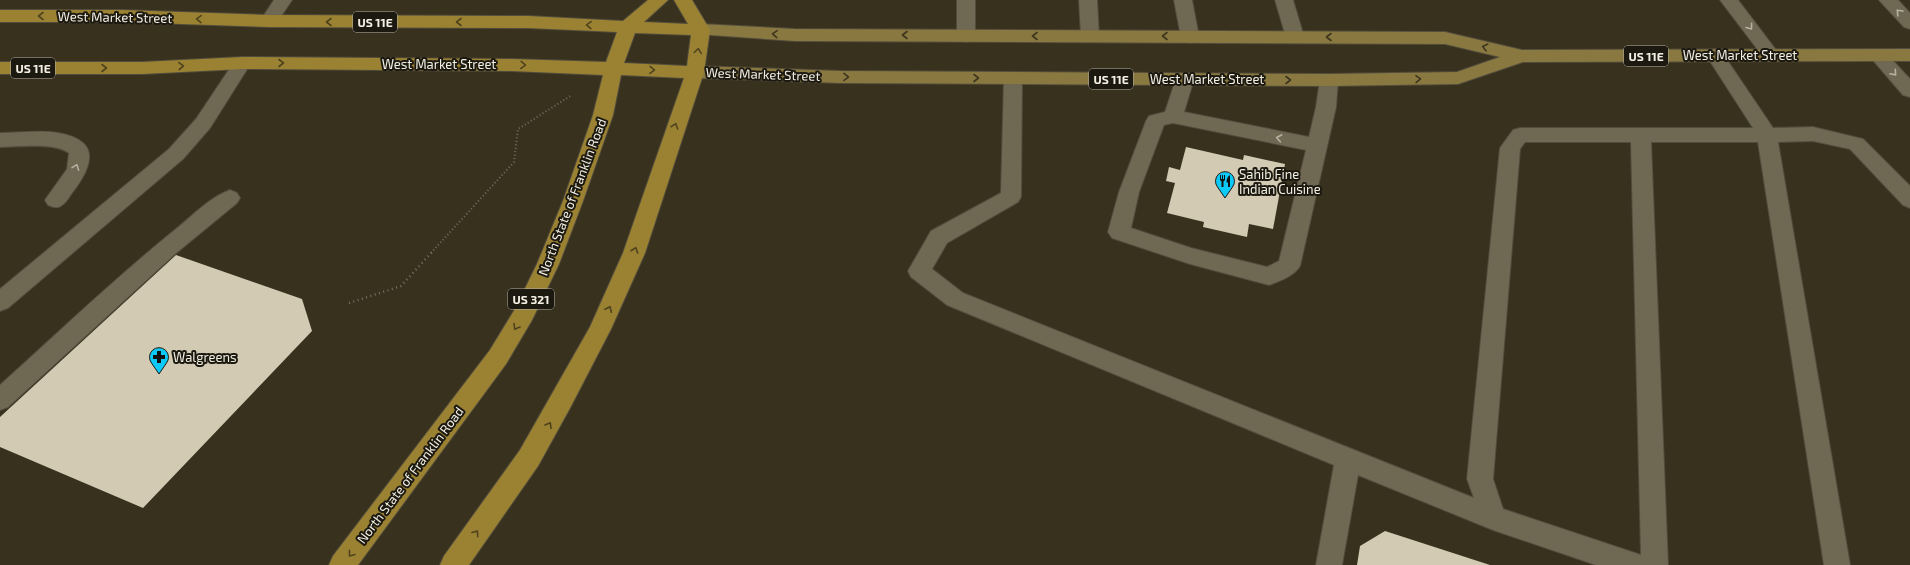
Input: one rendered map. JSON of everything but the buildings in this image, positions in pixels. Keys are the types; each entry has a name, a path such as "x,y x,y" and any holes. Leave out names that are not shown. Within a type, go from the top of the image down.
{"highway":[{"path":"628,26 659,0"},
{"path":"453,565 529,458 562,402 600,329 634,253 675,127 695,72 701,30 683,0"},
{"name":"West Market Street","path":"0,16 122,16 269,21 528,22 701,30"},
{"name":"North State of Franklin Road","path":"342,565 498,357 524,314 548,264 573,201 603,115 613,69 628,26"},
{"name":"West Market Street","path":"0,68 142,68 242,63 512,65 695,72"}],"main road":[{"name":"West Market Street","path":"701,30 796,35 1445,38 1522,56 1770,54 1910,55"},
{"name":"West Market Street","path":"695,72 841,77 1329,80 1458,78 1522,56"}],"street":[{"path":"269,21 283,0"},
{"path":"966,0 966,36"},
{"path":"1088,0 1090,36"},
{"path":"1183,0 1190,37"},
{"path":"1284,0 1295,37"},
{"path":"1729,0 1770,54"},
{"path":"1888,0 1910,23"},
{"path":"1878,54 1910,91"},
{"path":"1715,55 1767,135 1837,565"},
{"path":"0,302 176,154 203,123 210,110 242,63"},
{"path":"1013,78 1011,197 939,237 920,271 955,299 1493,518 1634,565"},
{"path":"1173,116 1185,79"},
{"path":"1317,145 1173,116 1156,121 1129,192 1119,232 1190,256 1269,276 1289,266 1326,107 1329,80"},
{"path":"1493,518 1480,479 1510,148 1520,136 1813,134 1856,144 1910,200"},
{"path":"1641,135 1654,565"},
{"path":"0,140 56,140 69,143 76,148 80,156 76,170 55,200"},
{"path":"0,400 167,248 230,198"},
{"path":"1329,565 1348,459"}],"path":[{"path":"349,303 401,286 514,162 518,129 613,69"}],"place":[{"name":"Sahib Fine Indian Cuisine","path":"1225,198"},
{"name":"Walgreens","path":"159,374"}]}
